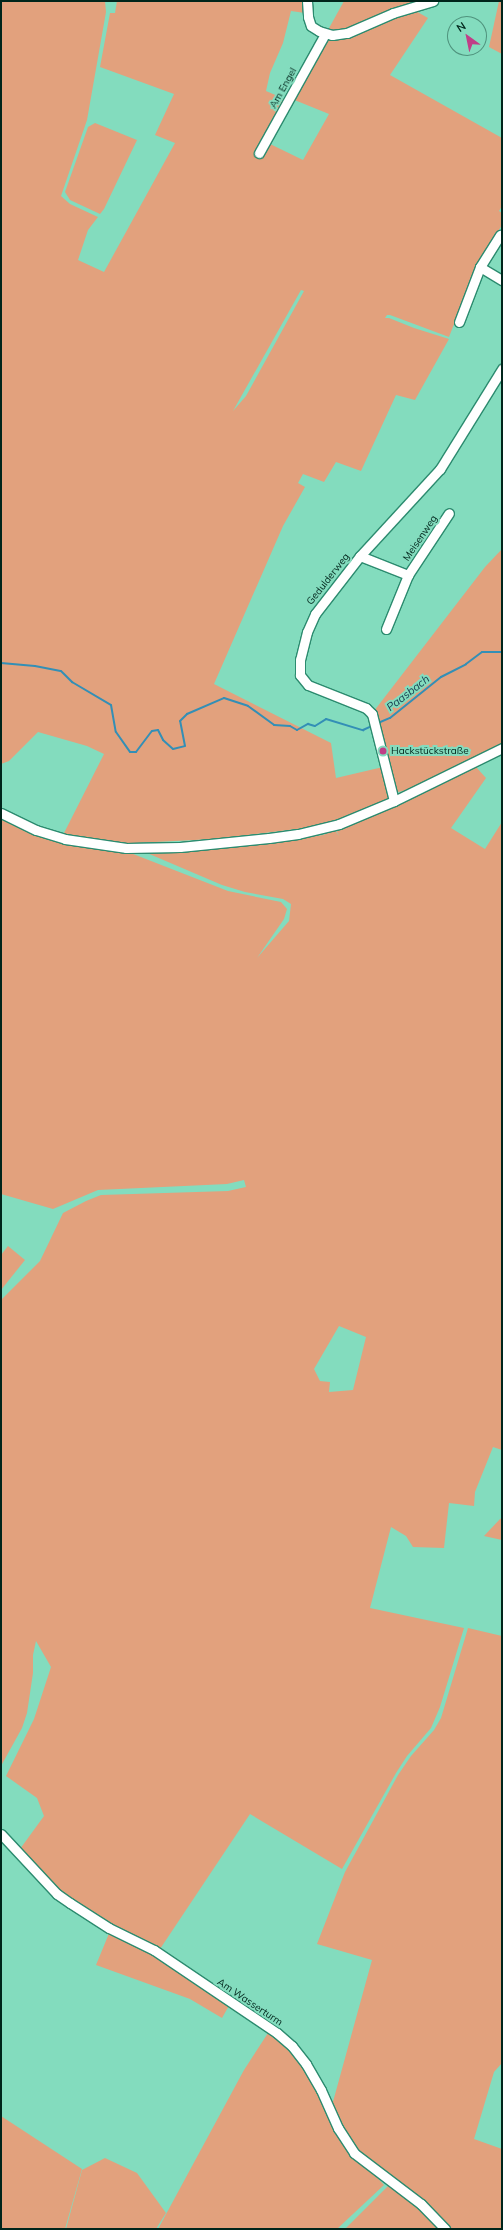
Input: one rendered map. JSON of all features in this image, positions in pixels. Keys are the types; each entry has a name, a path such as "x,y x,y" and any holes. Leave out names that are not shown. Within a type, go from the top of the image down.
{"street":[{"path":"307,1 310,23 316,30 325,34 339,35 393,13 433,1"},
{"name":"Am Engel","path":"259,153 325,34"},
{"path":"459,322 480,267 500,235"},
{"path":"480,267 502,280"},
{"name":"Gedulderweg","path":"394,801 376,724 366,708 308,685 303,679 299,669 300,660 311,620 360,556 440,469 502,369"},
{"name":"Meisenweg","path":"386,628 408,575 449,513"},
{"name":"Meisenweg","path":"360,556 408,575"},
{"path":"1,813 36,830 65,840 126,848 159,848 215,844 298,834 339,824 394,801 502,748"},
{"name":"Am Wasserturm","path":"1,1834 61,1897 109,1928 154,1950 277,2033 292,2046 306,2064 321,2090 338,2128 354,2153 421,2204 445,2229"}],"shaded area":[{"path":"1,1 105,1 106,12 87,120 61,196 70,204 98,217 88,230 78,260 104,272 175,143 155,135 174,94 100,67 110,13 115,13 117,1 305,1 305,13 291,11 283,43 270,73 266,91 287,100 268,143 303,160 329,114 292,99 324,38 414,10 428,18 390,75 502,138 502,206 499,211 502,213 502,225 477,265 449,337 390,315 387,315 385,318 389,318 449,339 415,400 396,395 361,471 336,462 324,482 303,474 298,483 305,487 283,526 214,684 331,743 336,778 383,767 390,798 321,826 214,839 116,844 63,835 104,754 87,746 38,732 9,761 1,764","holes":["301,290 304,291 246,396 233,411"]},
{"path":"344,1 424,1 340,31 328,30"},
{"path":"499,1 502,1 502,54 489,47"},
{"path":"95,123 137,140 104,209 100,214 70,200 65,192 88,127"},
{"path":"502,549 502,745 408,790 398,792 393,787 374,711 485,567"},
{"path":"476,767 486,778 451,828 485,849 502,822 502,1450 493,1447 475,1492 474,1506 449,1503 444,1548 413,1547 406,1536 391,1527 370,1608 464,1628 440,1707 431,1728 407,1756 396,1773 342,1869 250,1814 160,1949 103,1922 48,1882 20,1849 44,1816 37,1798 6,1776 34,1719 51,1667 36,1641 33,1655 33,1673 27,1713 22,1728 1,1766 1,1300 40,1261 63,1213 86,1201 101,1195 228,1191 246,1187 244,1180 227,1184 98,1190 53,1209 1,1194 1,816 19,824 128,852 228,891 281,902 287,909 284,919 257,958 289,921 291,904 283,899 245,892 222,885 147,853 215,849 270,843 323,835 335,830 339,836 335,828","holes":["339,1326 366,1337 353,1390 329,1392 330,1382 320,1381 314,1369"]},
{"path":"8,1246 25,1260 1,1290 1,1255"},
{"path":"502,1518 502,1540 484,1536 500,1519"},
{"path":"468,1628 502,1636 502,2063 494,2072 474,2139 502,2149 502,2229 449,2229 356,2152 331,2109 372,1960 317,1944 345,1872 398,1775 411,1756 434,1730 441,1718"},
{"path":"110,1931 151,1951 230,2004 222,2018 190,1999 96,1965"},
{"path":"270,2030 289,2047 303,2066 317,2090 349,2154 372,2172 384,2185 337,2229 158,2229 244,2070"},
{"path":"1,2116 82,2169 65,2229 1,2229"},
{"path":"105,2158 137,2173 166,2213 156,2229 66,2229 82,2170"},
{"path":"390,2184 417,2204 443,2229 345,2229"}],"waterway":[{"name":"Paasbach","path":"378,723 390,718 441,677 466,664 482,652 502,652"},
{"name":"Paasbach","path":"1,663 35,666 61,671 72,682 111,705 116,732 130,752 136,752 152,731 158,730 163,740 173,749 185,746 180,721 187,714 224,698 248,706 274,725 290,726 297,730 308,724 315,726 326,719 363,730 372,726"}],"place":[{"name":"Hackstückstraße","path":"383,751"}]}
